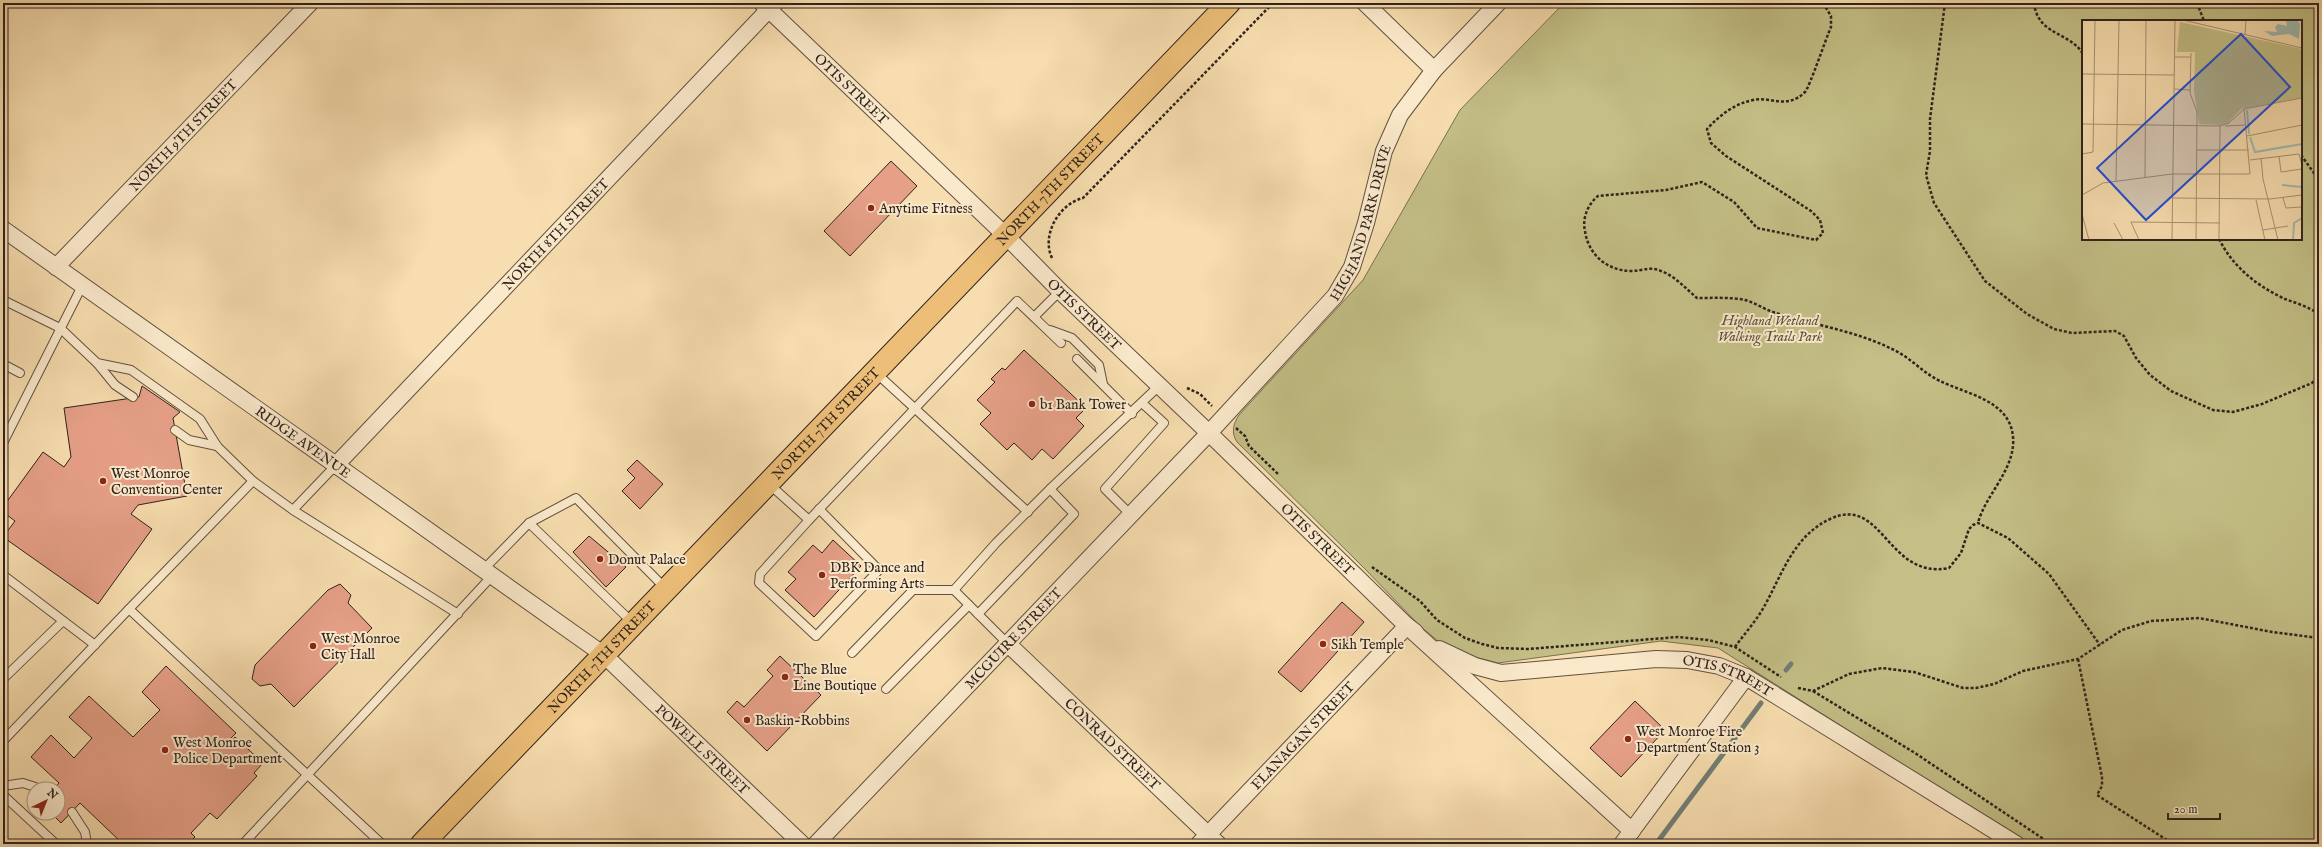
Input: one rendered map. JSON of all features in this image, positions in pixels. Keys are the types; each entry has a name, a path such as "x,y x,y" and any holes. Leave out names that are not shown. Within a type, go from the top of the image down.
{"main road":[{"name":"NORTH 7TH STREET","path":"422,844 1229,3"}],"street":[{"name":"NORTH 9TH STREET","path":"56,267 310,3"},
{"path":"1365,3 1434,70"},
{"name":"HIGHAND PARK DRIVE","path":"1209,433 1318,316 1345,282 1360,246 1384,151 1393,129 1408,103 1434,70 1498,3"},
{"name":"OTIS STREET","path":"769,5 1006,236 1060,291 1209,433 1627,838"},
{"name":"NORTH 8TH STREET","path":"335,466 769,5"},
{"name":"RIDGE AVENUE","path":"3,229 335,466 604,655"},
{"name":"MCGUIRE STREET","path":"816,844 1209,433"},
{"name":"OTIS STREET","path":"1407,626 1445,652 1475,666 1501,672 1656,659 1687,660 1719,666 1746,677 2016,844"},
{"name":"FLANAGAN STREET","path":"1208,841 1407,626"},
{"name":"CONRAD STREET","path":"1007,643 1208,841"},
{"name":"POWELL STREET","path":"604,655 802,844"},
{"path":"1627,838 1746,677"}],"lane":[{"path":"3,443 82,286"},
{"path":"1034,317 1060,291"},
{"path":"3,300 60,328 98,363 115,384 133,397"},
{"path":"819,509 879,570 816,636 759,583 760,574 819,509 1017,301 1061,343"},
{"path":"1046,328 1072,338 1099,364 1103,384"},
{"path":"1077,359 1132,414"},
{"path":"98,363 131,370 200,419 216,446 253,481 293,510 458,614"},
{"path":"3,364 20,374"},
{"path":"875,372 1028,512"},
{"path":"954,590 1050,489 1132,414 1159,386"},
{"path":"1130,514 1105,489 1164,423 1142,403"},
{"path":"175,430 189,440 216,446"},
{"path":"293,510 335,466"},
{"path":"3,741 253,481"},
{"path":"768,484 809,520"},
{"path":"978,614 1074,514 1050,489"},
{"path":"243,844 458,614 488,573 529,523 576,498 666,590"},
{"path":"529,523 634,624"},
{"path":"3,575 95,645"},
{"path":"852,653 913,590 954,590 1007,643"},
{"path":"886,689 969,605"},
{"path":"130,609 382,844"},
{"path":"3,678 63,621"},
{"path":"3,786 26,785"},
{"path":"3,795 56,844"},
{"path":"72,812 85,832 87,844"}],"path":[{"path":"1054,261 1049,251 1047,240 1050,230 1059,216 1074,200 1083,198 1273,3"},
{"path":"1735,647 1765,607 1794,549 1805,537 1829,520 1845,514 1860,517 1878,529 1906,560 1919,566 1940,570 1949,568 1956,561 1966,543 1970,529 1978,524 1980,516 2010,458 2013,445 2010,426 1994,405 1986,400 1939,381 1892,349 1833,328 1774,313 1744,300 1697,298 1672,275 1659,270 1651,268 1633,271 1615,268 1595,255 1586,238 1584,228 1587,208 1598,196 1666,190 1702,182 1720,191 1734,202 1757,228 1816,240 1823,233 1820,220 1811,211 1726,156 1712,144 1708,129 1724,112 1738,104 1754,99 1776,102 1791,101 1806,92 1830,27 1831,16 1823,3"},
{"path":"1944,3 1930,119 1930,151 1926,175 1934,203 1985,281 2002,297 2027,314 2054,329 2072,333 2115,331 2124,336 2136,358 2150,375 2171,390 2213,410 2233,412 2256,405 2312,383 2319,374"},
{"path":"2034,3 2038,19 2046,27 2076,46 2082,53"},
{"path":"2197,3 2204,20"},
{"path":"2302,156 2319,180"},
{"path":"2220,240 2230,258 2247,276 2281,297 2319,313"},
{"path":"1183,384 1200,394 1211,405"},
{"path":"1234,426 1245,436 1249,446 1282,478"},
{"path":"1978,524 2008,538 2049,574 2100,645"},
{"path":"1369,566 1385,575 1420,601 1437,620 1465,638 1498,648 1528,649 1678,637 1708,640 1735,647 1786,680"},
{"path":"1795,687 1804,690 1814,690 1849,674 1882,668 1914,672 1963,688 1976,688 1994,684 2023,671 2078,659 2122,630 2138,623 2186,618 2199,618 2272,632 2319,638"},
{"path":"2078,659 2102,777 2102,786 2097,795 2173,844"},
{"path":"1814,690 1928,761 2052,844"}],"green space":[{"name":"Highland Wetland Walking Trails Park","path":"1564,3 2316,3 2319,7 2319,844 2028,844 1718,648 1661,641 1498,663 1471,656 1444,646 1421,627 1237,442 1233,432 1235,422 1239,415 1363,280 1460,110"}],"building":[{"name":"Anytime Fitness","path":"891,161 917,186 850,256 824,231"},
{"name":"b1 Bank Tower","path":"1024,350 1086,408 1076,418 1084,426 1053,459 1042,449 1032,460 1014,443 1007,450 980,424 991,413 977,400 995,382 991,379 1002,368 1005,370"},
{"name":"West Monroe Convention Center","path":"142,386 180,412 173,418 187,496 138,505 131,514 152,529 98,604 3,537 15,521 3,512 3,507 43,452 64,467 71,457 64,408 139,397"},
{"path":"637,460 663,484 640,509 622,491 635,478 627,470"},
{"name":"Donut Palace","path":"589,536 626,567 606,587 573,552"},
{"name":"DBK Dance and Performing Arts","path":"833,540 861,566 814,617 785,590 796,579 788,572 813,545 822,553"},
{"name":"West Monroe City Hall","path":"340,584 351,595 348,603 372,628 294,707 271,684 260,686 252,679 255,665 328,590"},
{"path":"1342,602 1364,622 1301,692 1278,672"},
{"path":"780,656 821,695 767,751 727,712 737,701 744,707 773,676 767,670"},
{"name":"West Monroe Police Department","path":"166,666 236,733 228,741 229,743 235,737 263,763 254,773 257,776 217,819 210,813 191,833 195,837 188,844 123,844 80,803 66,818 66,781 57,781 31,757 51,735 74,758 92,738 69,717 89,696 133,737 160,710 142,692"},
{"name":"West Monroe Fire Department Station 3","path":"1635,701 1665,730 1621,777 1590,748"}],"waterway":[{"path":"1786,670 1791,664"},
{"path":"1656,844 1761,703"}],"place":[{"name":"Anytime Fitness","path":"871,208"},
{"name":"b1 Bank Tower","path":"1032,404"},
{"name":"West Monroe Convention Center","path":"103,481"},
{"name":"Donut Palace","path":"600,559"},
{"name":"DBK Dance and Performing Arts","path":"822,575"},
{"name":"Sikh Temple","path":"1323,644"},
{"name":"West Monroe City Hall","path":"313,646"},
{"name":"The Blue Line Boutique","path":"785,677"},
{"name":"Baskin-Robbins","path":"747,720"},
{"name":"West Monroe Fire Department Station 3","path":"1628,739"},
{"name":"West Monroe Police Department","path":"165,750"}]}
